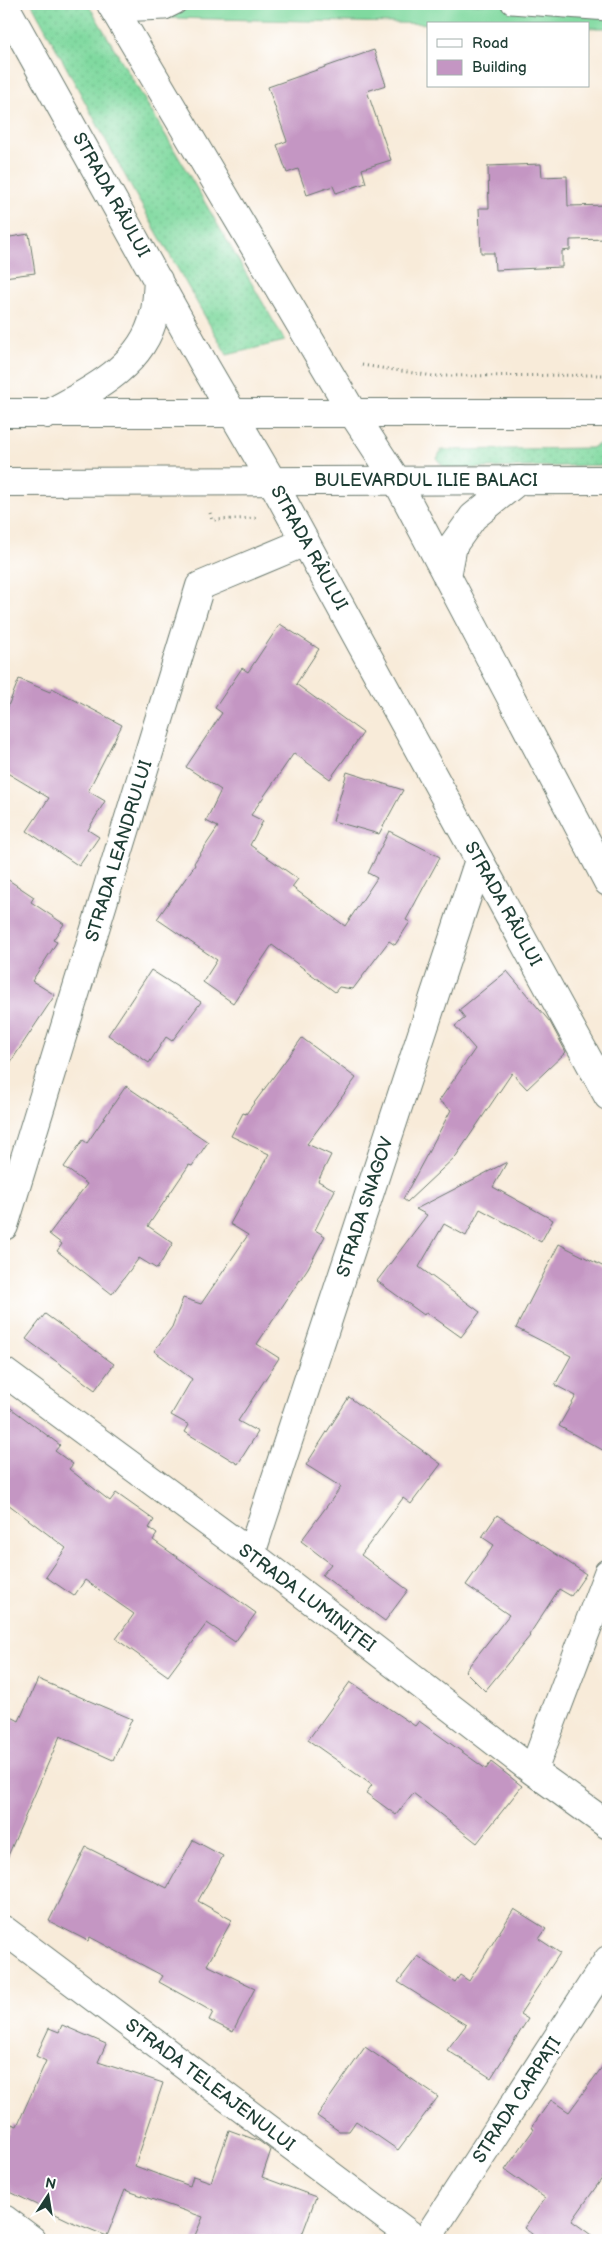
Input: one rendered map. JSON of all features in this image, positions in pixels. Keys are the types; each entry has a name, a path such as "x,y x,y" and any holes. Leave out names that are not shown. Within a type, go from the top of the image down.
{"main road":[{"name":"STRADA RÂULUI","path":"4,4 272,481 608,1096"},
{"path":"114,8 354,415 397,481 608,882"},
{"path":"48,414 83,395 130,362 145,339 154,315 158,280"},
{"path":"4,413 354,415 608,413"},
{"path":"447,577 453,545 473,517 519,480"},
{"name":"BULEVARDUL ILIE BALACI","path":"4,482 608,480"},
{"name":"STRADA LEANDRULUI","path":"4,1226 200,586 305,542"},
{"name":"STRADA SNAGOV","path":"251,1554 479,860"},
{"name":"STRADA LUMINIȚEI","path":"4,1372 251,1554 533,1771 608,1825"},
{"path":"533,1771 608,1573"},
{"name":"STRADA TELEAJENULUI","path":"4,1930 417,2240"},
{"name":"STRADA CARPAȚI","path":"426,2240 608,1960"},
{"path":"4,2219 32,2240"}],"lane":[{"path":"114,8 165,10 177,4"},
{"path":"511,4 608,11"}],"path":[{"path":"322,360 433,376 608,375"}],"green space":[{"path":"32,4 88,4 285,341 227,355 135,194"},
{"path":"160,4 608,4 608,28 590,28 590,22 427,22 427,24 169,18"},
{"path":"608,440 608,465 445,469 437,459 441,450 591,448"}],"building":[{"path":"374,50 386,85 367,91 391,160 362,169 366,183 336,193 333,186 307,195 298,169 287,173 277,145 287,141 268,87"},
{"path":"541,164 542,177 567,176 568,206 608,205 608,239 570,240 570,250 562,251 562,267 495,270 494,253 481,253 479,208 489,208 488,166"},
{"path":"29,234 35,273 4,277 4,238"},
{"path":"280,624 319,649 296,684 363,733 330,779 294,753 251,815 263,821 250,845 298,879 292,887 345,926 377,878 368,873 389,831 440,857 406,920 410,922 395,945 389,941 353,989 339,987 335,992 272,945 233,1003 203,982 217,960 157,919 195,865 194,863 218,827 206,821 221,790 186,767 222,713 215,708 242,668 248,672"},
{"path":"19,679 50,692 52,688 122,725 88,791 105,801 88,830 99,837 79,866 27,831 49,798 4,771 4,716"},
{"path":"347,772 403,790 379,834 333,821"},
{"path":"4,877 34,897 31,902 64,924 53,940 57,942 32,981 55,995 4,1072"},
{"path":"151,970 201,1002 172,1041 166,1037 149,1063 108,1035"},
{"path":"507,971 550,1022 566,1052 527,1089 512,1073 456,1156 407,1202 403,1199 451,1110 439,1101 475,1049 455,1026 465,1018 459,1010"},
{"path":"302,1038 356,1078 307,1144 331,1155 318,1181 335,1190 315,1230 325,1236 308,1268 257,1344 279,1358 238,1421 258,1432 238,1464 185,1432 189,1425 171,1415 192,1379 154,1351 172,1327 183,1298 201,1304 248,1235 230,1224 269,1154 231,1136 243,1113 246,1114"},
{"path":"126,1086 208,1142 192,1166 189,1165 148,1226 173,1243 157,1269 139,1258 112,1294 57,1251 62,1244 49,1234 87,1184 64,1167 83,1140 87,1143"},
{"path":"507,1162 493,1187 553,1220 541,1242 480,1209 466,1236 444,1224 419,1267 480,1312 461,1337 426,1312 424,1315 377,1281 427,1215 416,1209"},
{"path":"559,1244 608,1269 608,1453 559,1426 576,1396 555,1385 571,1356 516,1328"},
{"path":"45,1314 114,1364 95,1390 26,1339"},
{"path":"349,1397 441,1464 411,1504 403,1498 361,1555 408,1590 385,1621 322,1575 331,1564 301,1541 341,1487 306,1465"},
{"path":"4,1403 60,1445 55,1451 73,1464 69,1469 110,1501 116,1493 154,1520 149,1528 157,1534 153,1540 256,1613 235,1642 207,1623 168,1676 116,1639 134,1614 85,1580 74,1596 46,1577 66,1548 4,1501"},
{"path":"497,1515 586,1574 571,1596 559,1589 530,1636 485,1691 465,1671 509,1615 466,1585 494,1545 482,1537"},
{"path":"38,1679 132,1719 113,1760 60,1736 4,1865 4,1713 19,1721"},
{"path":"350,1682 415,1726 419,1721 486,1769 491,1762 522,1786 477,1843 413,1793 396,1815 366,1793 372,1785 308,1740"},
{"path":"193,1840 223,1856 198,1901 232,1920 207,1965 255,1988 233,2032 209,2020 213,2012 159,1982 163,1976 90,1937 88,1941 49,1921 86,1847 167,1888"},
{"path":"514,1909 546,1929 539,1939 560,1953 520,2014 528,2019 491,2078 447,2050 466,2025 398,1982 418,1956 455,1982 460,1975 469,1981"},
{"path":"62,2025 106,2044 98,2062 163,2083 135,2166 190,2186 193,2176 211,2182 229,2130 259,2141 271,2150 262,2177 316,2197 300,2240 193,2240 203,2217 125,2190 107,2236 72,2222 4,2189 4,2141 12,2124 17,2126 46,2061 36,2056 49,2028 59,2032"},
{"path":"365,2047 438,2097 398,2150 356,2121 349,2131 339,2131 317,2116"},
{"path":"608,2059 608,2170 572,2221 598,2240 540,2240 524,2228 545,2198 505,2170 534,2129 531,2128 551,2100 569,2112"}]}
